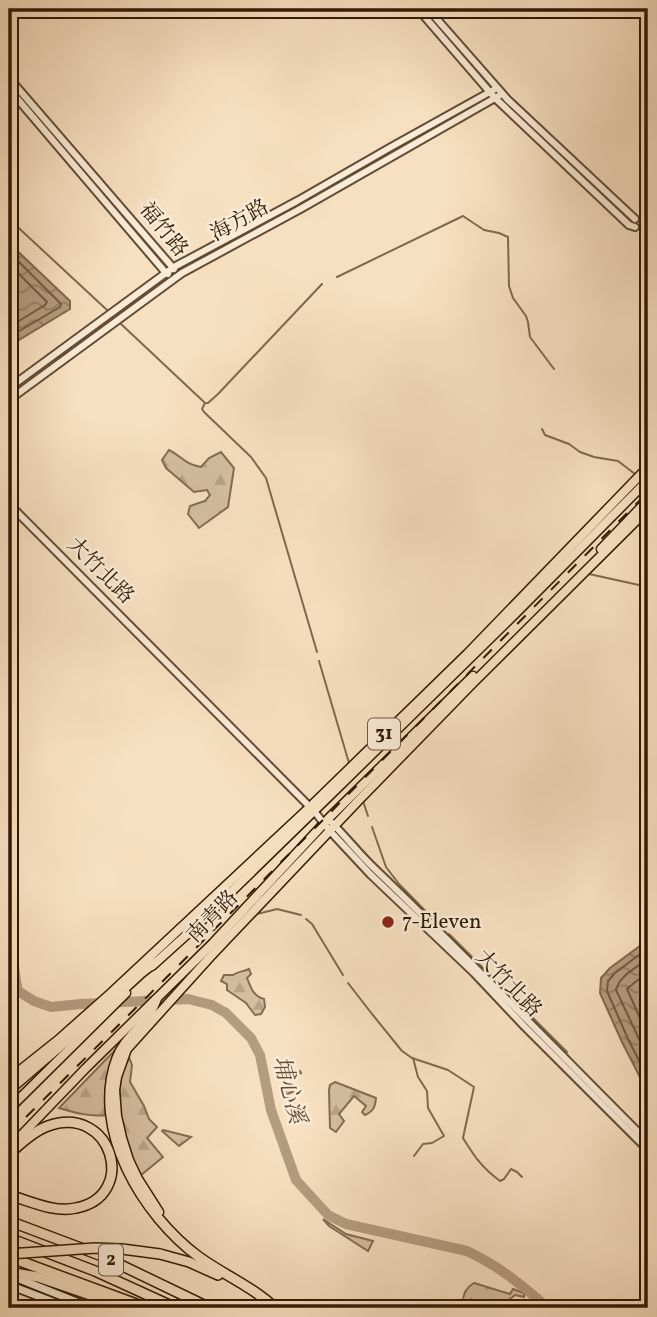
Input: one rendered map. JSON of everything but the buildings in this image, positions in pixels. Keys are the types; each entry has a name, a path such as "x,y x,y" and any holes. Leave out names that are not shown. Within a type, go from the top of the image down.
{"highway":[{"path":"9,1090 155,963"},
{"path":"156,1000 148,1017 121,1049 111,1080 113,1130 123,1161 144,1200 181,1243 275,1308"},
{"path":"9,1154 48,1126 78,1123 89,1127 101,1137 107,1144 112,1159 111,1178 107,1187 92,1203 75,1209 51,1208 9,1195"},
{"name":"2","path":"9,1221 102,1256 210,1308"},
{"name":"2","path":"9,1238 96,1271 176,1308"},
{"path":"9,1255 95,1248 160,1254 212,1272 269,1308"},
{"path":"9,1255 147,1308"},
{"path":"9,1274 38,1278 124,1307"}],"main road":[{"name":"31","path":"9,1079 111,993 312,809 648,467"},
{"name":"南青路","path":"9,1109 648,480"},
{"name":"南青路","path":"9,1148 648,500"},
{"name":"31","path":"329,825 648,509"},
{"name":"南青路","path":"431,696 467,654"},
{"name":"南青路","path":"440,708 492,664"},
{"path":"159,1212 129,1160 117,1116 116,1090 121,1063 127,1049 329,825"},
{"path":"9,1274 92,1308"},
{"path":"9,1285 69,1308"}],"street":[{"path":"418,9 495,99 629,225 635,223 499,91 428,9"},
{"name":"福竹路","path":"9,78 174,267 177,277"},
{"name":"福竹路","path":"9,89 166,273 177,277"},
{"name":"海方路","path":"9,388 174,267 489,92 499,91"},
{"name":"海方路","path":"9,400 177,277 495,99 499,91"},
{"name":"大竹北路","path":"9,504 312,809 504,994 648,1142"},
{"name":"大竹北路","path":"329,825 371,875 474,973 648,1150"}],"green space":[{"path":"169,450 187,462 201,467 209,458 221,452 234,468 228,507 199,528 188,514 190,506 205,501 210,495 207,490 194,492 166,468 162,460"},
{"path":"249,969 251,974 247,978 251,988 257,996 264,999 265,1007 261,1014 255,1015 246,1003 227,990 227,984 221,981 224,975 233,975"},
{"path":"114,1051 106,1084 107,1115 83,1114 59,1108"},
{"path":"129,1057 132,1065 130,1082 149,1119 157,1127 147,1138 163,1157 140,1176 125,1139 120,1109 120,1085"},
{"path":"300,1071 301,1073 290,1078 295,1091 285,1095 282,1080"},
{"path":"335,1082 376,1098 374,1108 365,1115 362,1112 366,1106 354,1096 339,1114 344,1121 336,1132 330,1128 329,1090 330,1085"},
{"path":"163,1130 191,1137 179,1146"},
{"path":"323,1219 346,1234 373,1241 368,1251 329,1226"},
{"path":"474,1283 510,1294 513,1289 524,1293 524,1297 515,1295 508,1306 474,1301 463,1306 465,1292"}],"water":[{"path":"9,243 70,301 70,309 9,346"},
{"path":"648,940 648,1087 644,1085 622,1042 600,993 601,978 610,968"}],"waterway":[{"path":"337,277 463,216 484,230 508,237 509,286 513,298 526,316 530,337 554,369"},
{"path":"9,219 107,310"},
{"path":"206,403 218,394 322,284"},
{"path":"121,324 204,402"},
{"path":"205,403 202,409 204,412 251,457 266,478 317,652"},
{"path":"542,429 545,435 569,444 580,452 618,461 635,474"},
{"path":"589,574 648,587"},
{"path":"319,661 349,763"},
{"path":"363,801 368,816"},
{"path":"372,827 386,867 442,928"},
{"path":"257,914 277,909 301,915"},
{"path":"306,919 312,924 343,975"},
{"name":"埔心溪","path":"9,920 18,991 34,1001 51,1007 188,999 212,1005 226,1013 251,1038 260,1055 271,1110 296,1180 328,1215 346,1224 467,1251 510,1276 548,1308"},
{"path":"449,934 567,1052"},
{"path":"348,983 402,1051 412,1058 448,1070 474,1087 463,1138 479,1161 500,1181 511,1169 522,1177"},
{"path":"413,1058 418,1077 427,1091 428,1108 444,1136 432,1143 423,1144 414,1156"}],"railway":[{"path":"9,1134 648,492"}],"place":[{"name":"7-Eleven","path":"388,922"}]}
